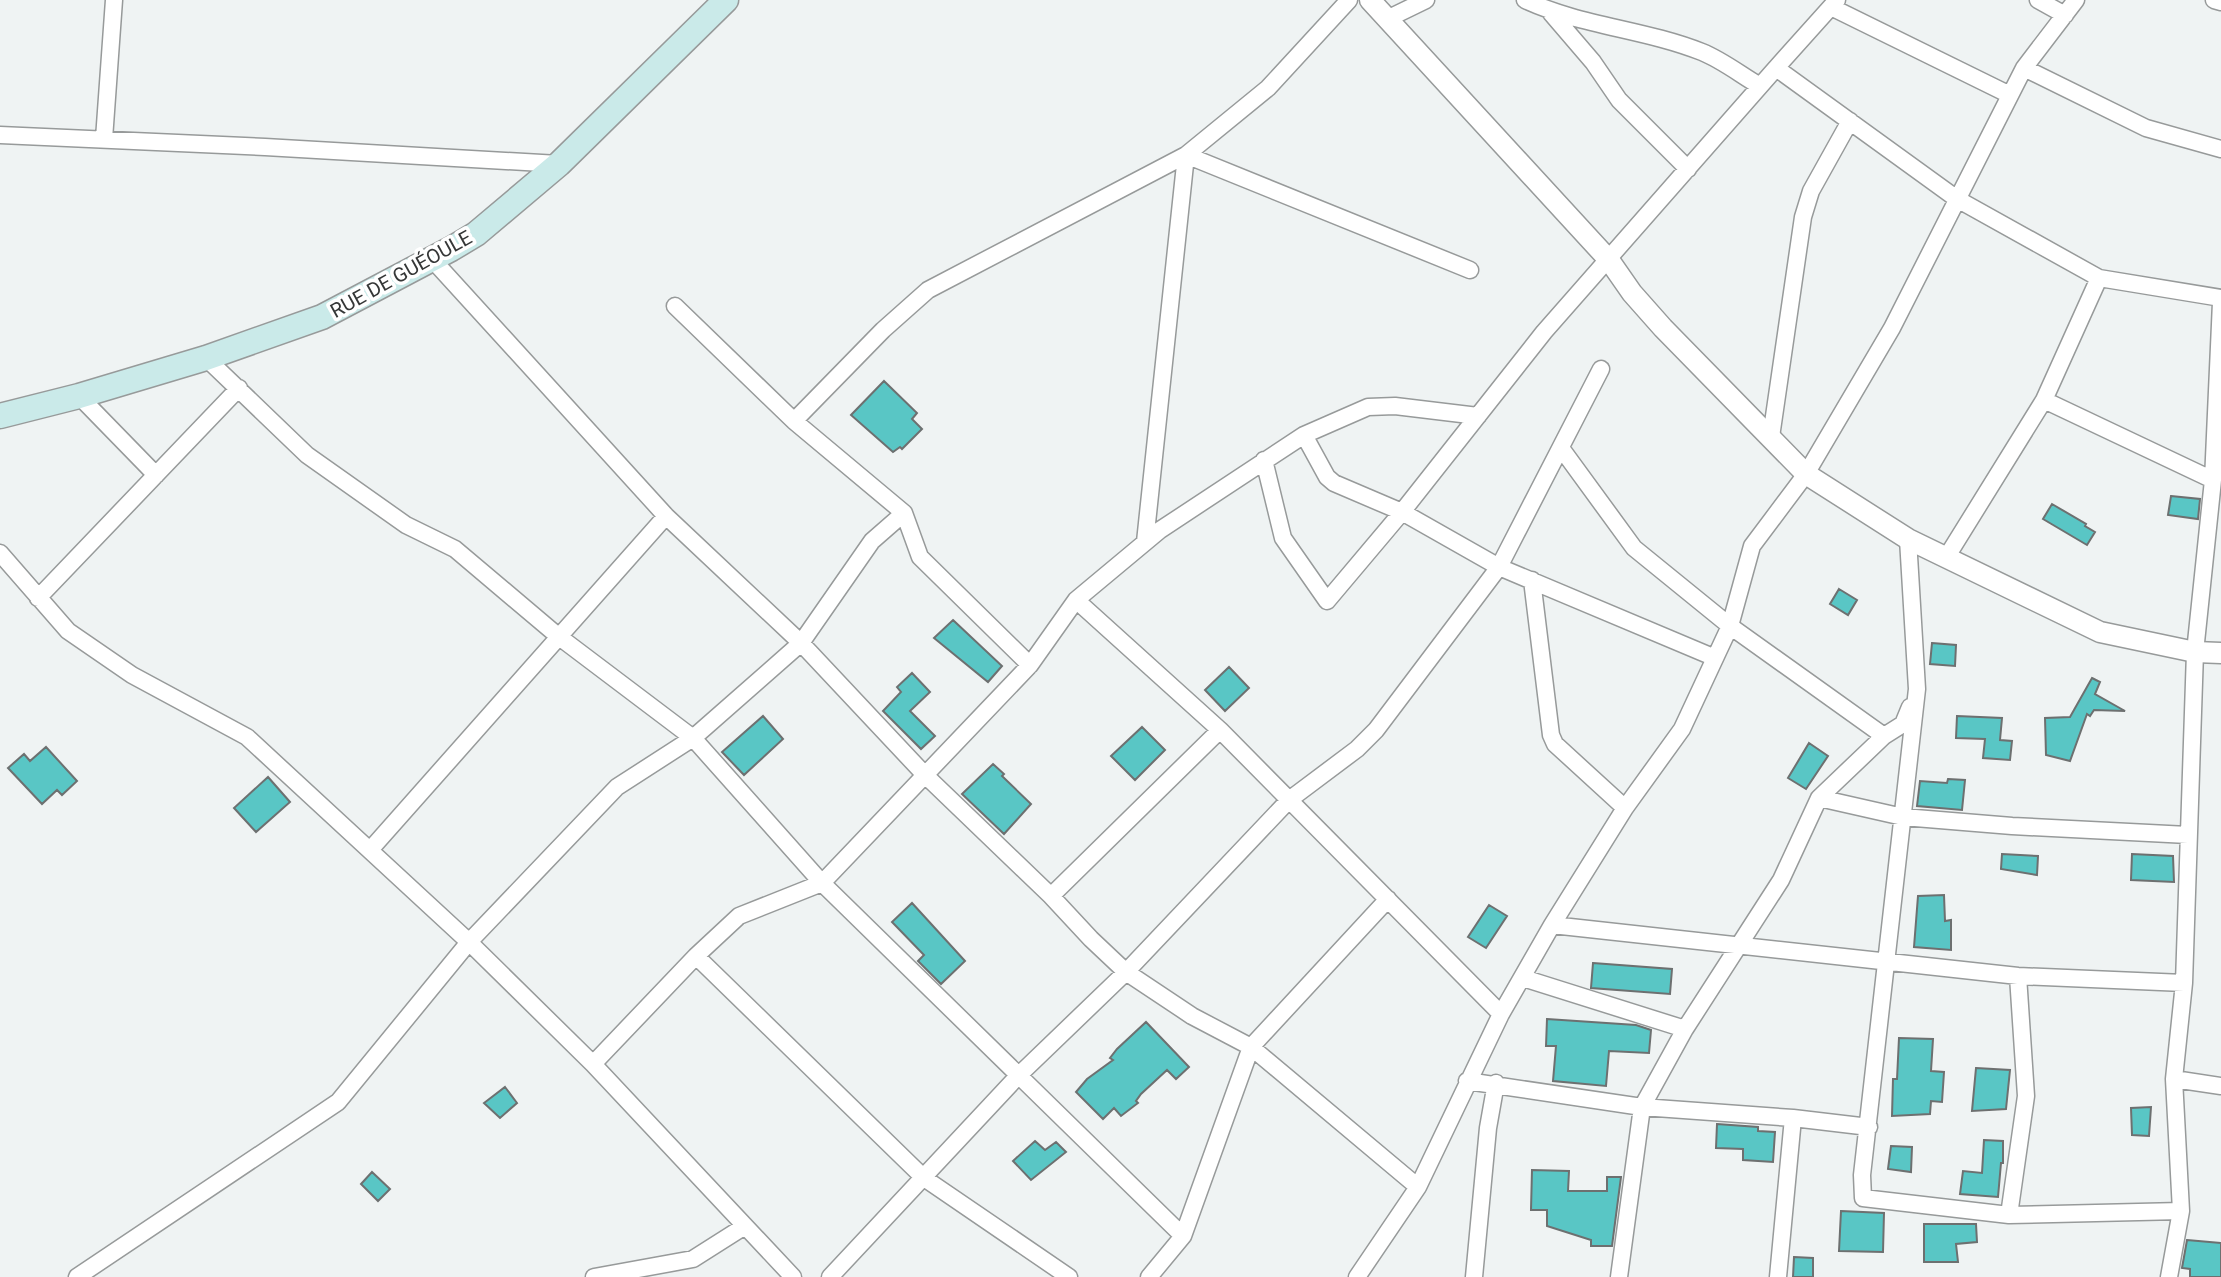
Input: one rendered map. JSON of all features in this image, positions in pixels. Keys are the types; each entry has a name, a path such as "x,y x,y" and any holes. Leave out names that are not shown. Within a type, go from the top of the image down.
{"main road":[{"name":"RUE DE GUÉOULE","path":"0,416 206,358 322,317 476,234 559,164 726,0"}],"street":[{"path":"104,139 114,0"},
{"path":"794,421 883,330 928,290 1186,155 1268,88 1349,0"},
{"path":"1370,0 1609,260 1632,293 1663,328 1806,474 1908,539 2100,632 2195,652 2221,653"},
{"path":"1389,18 1426,0"},
{"path":"1525,0 1550,12 1664,39 1705,53 1760,86"},
{"path":"2038,0 2065,15"},
{"path":"1357,1277 1418,1187 1501,1014 1552,925 1625,808 1682,729 1730,626 1752,546 1806,474 1892,328 2024,68 2076,0"},
{"path":"2214,0 2221,2"},
{"path":"1264,460 1283,538 1327,601 1402,512 1544,332 1834,3 2010,95"},
{"path":"1550,12 1593,62 1619,100 1688,169"},
{"path":"1776,68 1957,199 2099,278 2221,300 2213,480 2195,652 2184,983 2174,1079 2181,1211 2169,1277"},
{"path":"2024,68 2146,128 2221,149"},
{"path":"1771,437 1803,217 1811,191 1850,121"},
{"path":"0,135 559,164"},
{"path":"1186,155 1470,270"},
{"path":"1145,542 1186,155"},
{"path":"432,259 666,516 801,643 925,775 1126,972 1192,1016 1251,1047 1418,1187"},
{"path":"1946,558 2044,400 2099,278"},
{"path":"675,306 794,421 904,513 920,557 1030,665"},
{"path":"206,358 307,455 406,525 455,549 558,636 693,738 822,883 1183,1236"},
{"path":"830,1277 1018,1076 1126,972 1289,800 1357,749 1376,730 1499,567 1601,369"},
{"path":"38,598 239,388"},
{"path":"79,396 156,475"},
{"path":"2044,400 2213,480"},
{"path":"593,1064 696,956 739,916 822,883 1030,665 1076,600 1191,508 1304,435 1368,407 1395,406 1478,416"},
{"path":"1304,435 1327,477 1334,483 1402,512 1499,567 1713,657"},
{"path":"1561,448 1634,548 1730,626 1884,736"},
{"path":"77,1277 338,1102 469,942 617,787 693,738 801,643 872,541 904,513"},
{"path":"370,850 666,516"},
{"path":"1908,539 1917,689 1862,1175 1863,1198 2009,1215 2181,1211"},
{"path":"0,553 68,631 132,675 247,737 469,942 593,1064 793,1277"},
{"path":"1532,580 1551,735 1555,744 1625,808"},
{"path":"1076,600 1220,730 1501,1014"},
{"path":"1619,1277 1642,1107 1685,1029 1781,880 1819,798 1884,736 1903,724 1917,689"},
{"path":"1051,896 1220,730"},
{"path":"1819,798 1903,817 2188,835"},
{"path":"1149,1277 1183,1236 1251,1047 1388,899"},
{"path":"1552,925 2018,976 2184,983"},
{"path":"696,956 924,1178 1060,1275"},
{"path":"2009,1215 2026,1096 2018,976"},
{"path":"1523,978 1685,1029"},
{"path":"2174,1079 2221,1086"},
{"path":"1467,1081 1642,1107 1869,1127"},
{"path":"1474,1277 1488,1128 1496,1083"},
{"path":"1778,1277 1793,1118"},
{"path":"594,1277 693,1259 745,1226"}],"building":[{"path":"884,381 917,413 912,419 922,429 902,449 900,447 893,452 851,415"},
{"path":"2171,496 2200,499 2198,519 2168,515"},
{"path":"2052,504 2095,532 2087,545 2043,519"},
{"path":"1839,589 1857,600 1848,615 1830,604"},
{"path":"953,620 1002,666 988,682 934,638"},
{"path":"1932,643 1956,645 1955,666 1930,664"},
{"path":"1229,667 1249,688 1225,711 1205,690"},
{"path":"912,673 930,692 910,711 935,736 921,749 883,711 901,692 897,687"},
{"path":"2092,678 2100,682 2095,694 2125,711 2094,710 2090,716 2087,714 2070,761 2046,755 2045,718 2070,717"},
{"path":"763,716 783,739 744,775 722,752"},
{"path":"1957,716 2002,718 2000,740 2012,741 2010,760 1983,758 1985,739 1956,738"},
{"path":"1142,727 1165,750 1135,780 1111,756"},
{"path":"1809,743 1828,756 1806,789 1788,778"},
{"path":"46,747 77,781 62,795 57,790 42,804 8,768 24,754 30,761"},
{"path":"993,764 1031,804 1004,834 962,794"},
{"path":"268,777 290,802 256,832 234,808"},
{"path":"1948,779 1965,780 1962,810 1917,806 1920,781 1947,783"},
{"path":"2002,854 2038,856 2037,875 2001,869"},
{"path":"2132,854 2173,856 2174,882 2131,880"},
{"path":"1944,895 1945,921 1951,920 1951,950 1914,947 1918,896"},
{"path":"912,903 965,961 941,984 918,961 924,955 892,922"},
{"path":"1489,905 1507,916 1486,948 1468,937"},
{"path":"1593,963 1672,969 1670,994 1591,988"},
{"path":"1547,1019 1636,1025 1651,1030 1649,1053 1609,1051 1606,1086 1553,1081 1556,1046 1546,1046"},
{"path":"1146,1022 1189,1067 1176,1079 1167,1070 1141,1094 1136,1101 1138,1103 1121,1116 1114,1108 1103,1119 1076,1092 1087,1079 1113,1060 1110,1058 1117,1049"},
{"path":"1899,1038 1933,1039 1931,1071 1944,1072 1942,1102 1931,1101 1930,1114 1892,1116"},
{"path":"1976,1068 2010,1070 2006,1109 1972,1111"},
{"path":"505,1087 517,1103 500,1118 484,1103"},
{"path":"2151,1107 2149,1136 2132,1135 2131,1108"},
{"path":"1717,1124 1758,1127 1758,1131 1775,1132 1773,1162 1743,1160 1743,1149 1716,1148"},
{"path":"1984,1140 2003,1141 1998,1197 1960,1194 1963,1171 1982,1173"},
{"path":"1035,1141 1045,1150 1056,1142 1066,1152 1031,1180 1013,1161"},
{"path":"1891,1146 1912,1147 1911,1172 1888,1169"},
{"path":"1532,1170 1569,1171 1568,1191 1607,1191 1607,1177 1621,1177 1612,1246 1591,1246 1591,1240 1547,1226 1547,1210 1531,1210"},
{"path":"372,1172 390,1189 378,1201 361,1184"},
{"path":"1841,1211 1884,1213 1883,1252 1839,1251"},
{"path":"1924,1224 1976,1224 1977,1242 1956,1244 1958,1262 1924,1262"},
{"path":"2187,1240 2221,1243 2221,1277 2190,1277 2190,1269 2182,1268"},
{"path":"1794,1257 1813,1258 1813,1277 1793,1277"}]}
